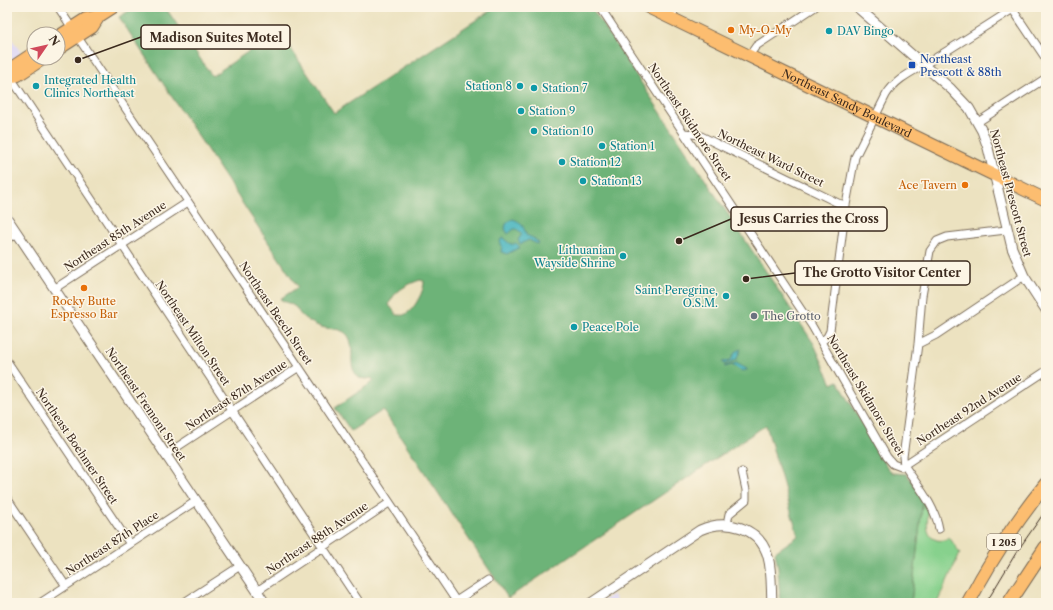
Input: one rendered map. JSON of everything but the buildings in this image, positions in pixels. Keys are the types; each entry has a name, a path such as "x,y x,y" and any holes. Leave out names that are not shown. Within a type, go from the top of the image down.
{"highway":[{"name":"I 205","path":"968,603 1000,547 1046,484"},
{"path":"1009,603 1046,548"}],"main road":[{"path":"66,35 92,27 99,16 113,7"},
{"name":"Northeast Sandy Boulevard","path":"648,7 994,175 1044,196"},
{"path":"66,41 75,32"},
{"path":"8,76 13,67 26,58"},
{"path":"8,76 18,75 32,66"}],"street":[{"name":"Northeast Beech Street","path":"58,7 454,602"},
{"name":"Northeast Skidmore Street","path":"600,7 822,341 889,460 897,466 904,465 931,504 936,517 938,529"},
{"path":"671,18 676,7"},
{"path":"749,56 756,46 815,7"},
{"name":"Northeast Prescott Street","path":"857,7 958,96 978,122 987,144 1006,230 1014,255 1024,276 1046,310"},
{"path":"822,341 827,337 830,331 846,205 855,157 875,117 894,84 904,76 924,65 1013,8 1046,59"},
{"name":"Northeast Milton Street","path":"8,76 360,603"},
{"path":"978,122 1046,78"},
{"name":"Northeast Ward Street","path":"685,133 699,135 838,203 846,205"},
{"name":"Northeast 85th Avenue","path":"54,289 188,202"},
{"name":"Northeast Fremont Street","path":"7,218 265,603"},
{"path":"904,465 903,457 918,344 922,296 930,251 934,244 947,237 1006,230"},
{"path":"7,240 17,232"},
{"path":"918,344 936,335 1024,276"},
{"name":"Northeast Boehmer Street","path":"7,361 130,544"},
{"name":"Northeast 87th Avenue","path":"165,455 299,367"},
{"name":"Northeast 92nd Avenue","path":"904,465 1046,371"},
{"path":"727,524 728,514 744,503 747,496 742,472"},
{"path":"7,498 66,586"},
{"name":"Northeast 87th Place","path":"40,603 196,501"},
{"name":"Northeast 88th Avenue","path":"257,591 389,503"},
{"path":"591,603 700,530 712,526 727,524 748,531 757,538 764,548 770,566 772,603"},
{"path":"183,603 240,566"},
{"path":"454,602 488,580"}],"shaded area":[{"path":"7,32 22,54 7,64"},
{"path":"613,594 619,603 600,603"}],"green space":[{"path":"135,7 165,7 212,76 279,31 334,113 496,7 591,7 814,344 832,384 838,381 887,467 893,473 907,474 923,498 911,603 780,603 778,568 775,552 798,536 766,425 508,598 383,410 351,431 335,408 374,381 371,378 359,378 355,374 352,365 350,340 345,333 338,330 321,327 312,323 302,316 294,306 280,299 298,287 119,17","holes":["420,280 424,281 421,294 409,312 405,315 397,315 389,305 397,292"]},
{"path":"923,498 929,507 927,526 930,535 937,540 943,540 949,537 960,553 937,603 911,603"}],"water":[{"path":"512,219 522,225 526,235 539,243 537,244 529,240 520,244 518,240 522,234 517,229 514,229 508,234 505,229 506,224"},
{"path":"502,238 510,244 516,243 520,247 507,254 501,252 502,246 500,241"},
{"path":"741,349 736,360 724,364 723,362 731,360 736,351"},
{"path":"736,363 747,370 742,371 732,365 724,366"}],"tram line":[{"path":"986,603 1016,553 1046,510"}],"place":[{"name":"My-O-My","path":"731,30"},
{"name":"DAV Bingo","path":"829,31"},
{"name":"Madison Suites Motel","path":"78,60"},
{"name":"Northeast Prescott & 88th","path":"912,65"},
{"name":"Integrated Health Clinics Northeast","path":"36,86"},
{"name":"Station 8","path":"520,86"},
{"name":"Station 7","path":"534,88"},
{"name":"Station 9","path":"521,111"},
{"name":"Station 10","path":"534,131"},
{"name":"Station 1","path":"602,146"},
{"name":"Station 12","path":"562,162"},
{"name":"Station 13","path":"583,181"},
{"name":"Ace Tavern","path":"965,185"},
{"name":"Jesus Carries the Cross","path":"679,241"},
{"name":"Lithuanian Wayside Shrine","path":"623,256"},
{"name":"The Grotto Visitor Center","path":"746,279"},
{"name":"Rocky Butte Espresso Bar","path":"84,288"},
{"name":"Saint Peregrine, O.S.M.","path":"726,296"},
{"name":"The Grotto","path":"754,316"},
{"name":"Peace Pole","path":"574,327"}]}
